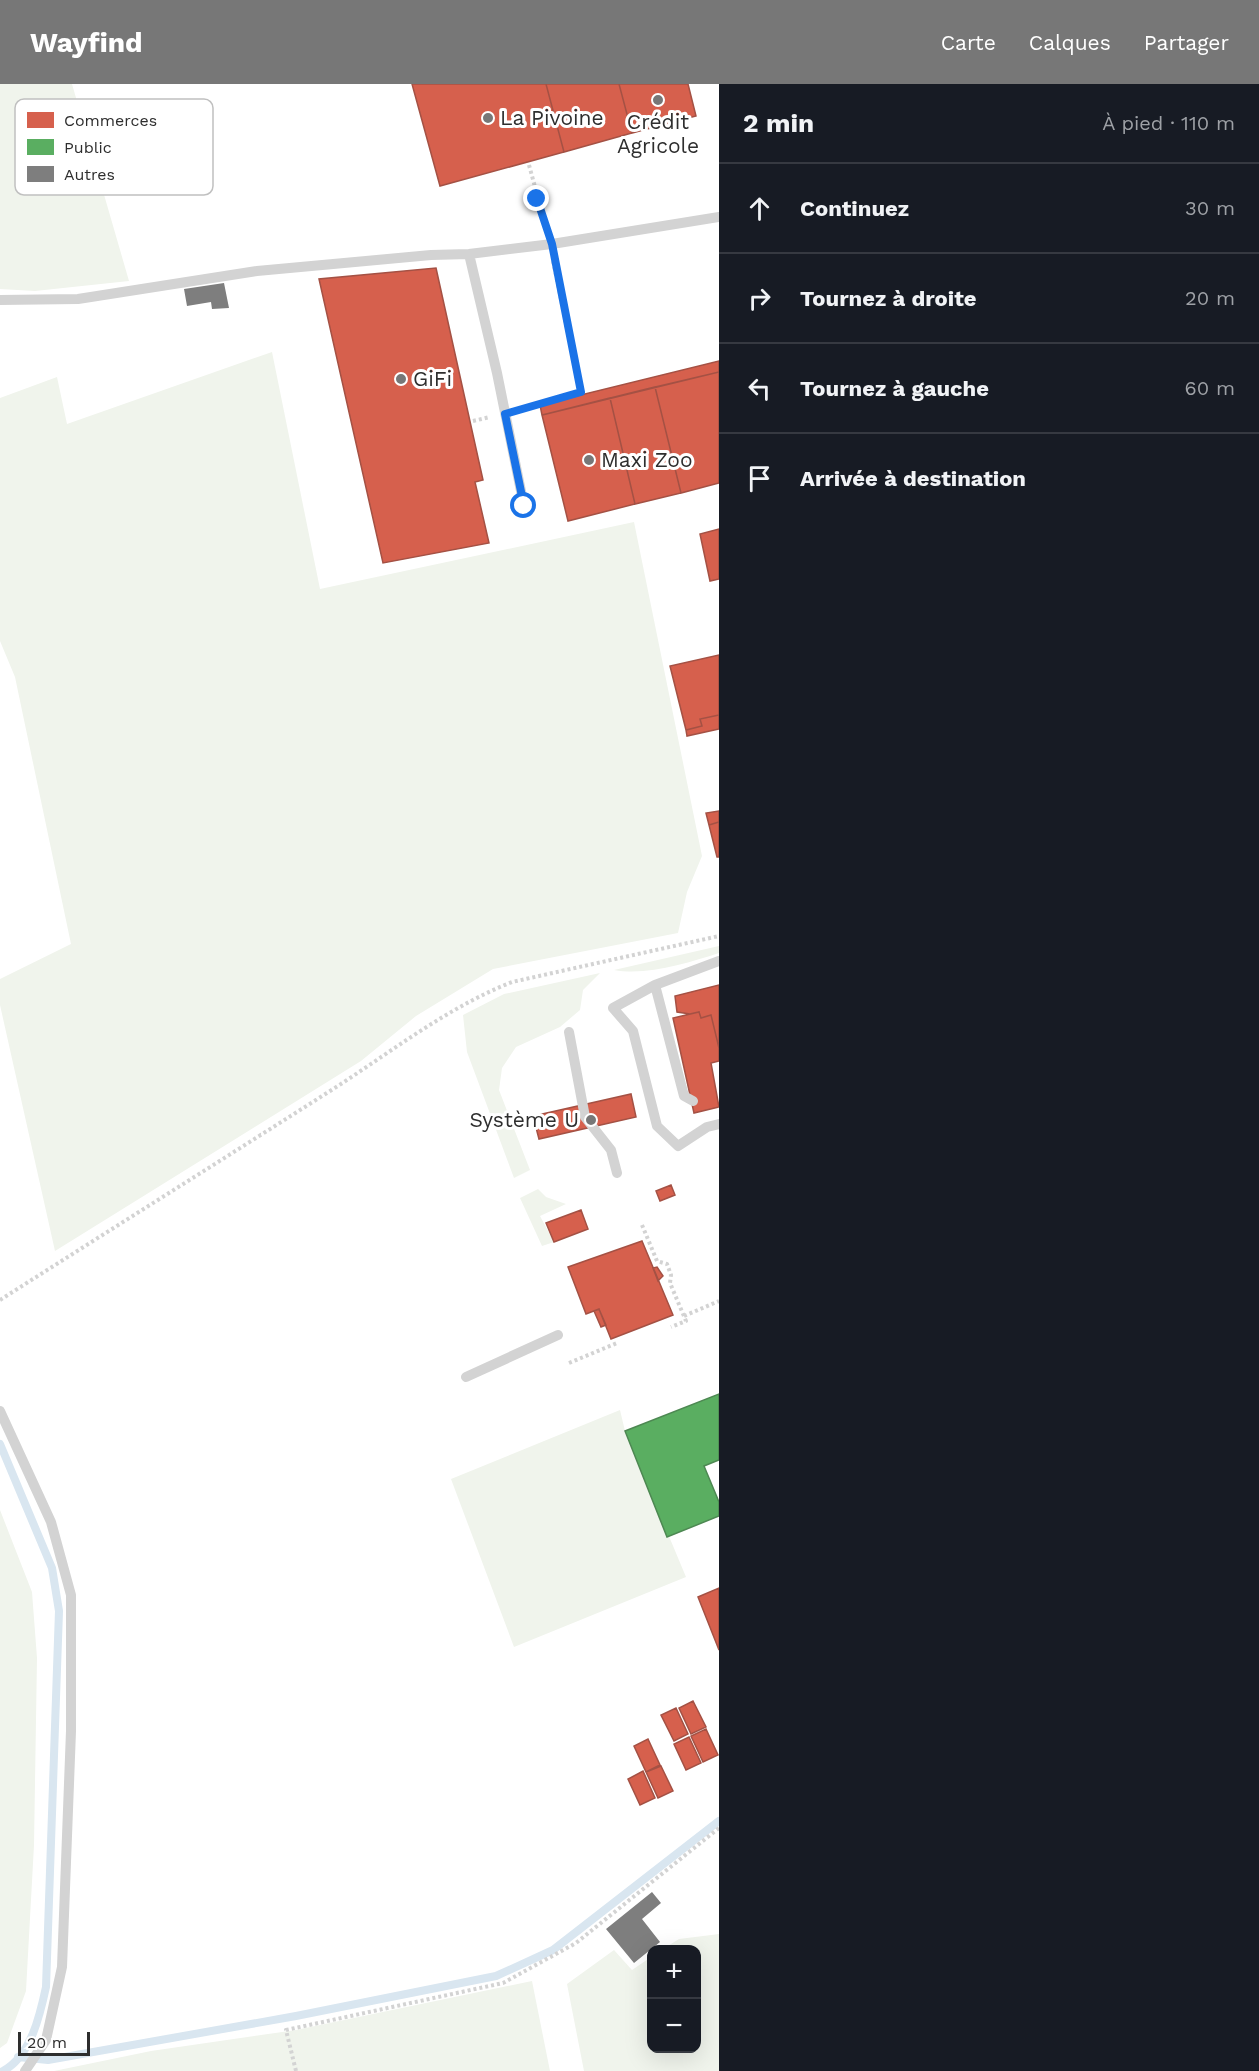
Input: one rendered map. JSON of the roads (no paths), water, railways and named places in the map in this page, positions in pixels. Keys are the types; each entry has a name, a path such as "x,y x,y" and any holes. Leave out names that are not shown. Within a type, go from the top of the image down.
{"lane":[{"path":"0,300 78,299 257,272 431,255 469,254 552,244 719,217"},
{"path":"469,254 524,506"},
{"path":"719,961 655,985 613,1008 633,1031 657,1126 678,1146 707,1127 719,1124"},
{"path":"655,985 684,1096 693,1101"},
{"path":"569,1032 585,1117 611,1150 617,1173"},
{"path":"466,1377 558,1335"},
{"path":"0,1411 51,1522 71,1595 71,1731 62,1967 46,2040 25,2071"}],"waterway":[{"path":"0,1444 52,1568 59,1611 46,1987 33,2034 21,2055 3,2071"},
{"path":"18,2057 48,2060 296,2016 496,1976 553,1950 719,1821"}],"place":[{"name":"Crédit Agricole","path":"658,100"},
{"name":"La Pivoine","path":"488,118"},
{"name":"GiFi","path":"401,379"},
{"name":"Maxi Zoo","path":"589,460"},
{"name":"Système U","path":"591,1120"}]}
